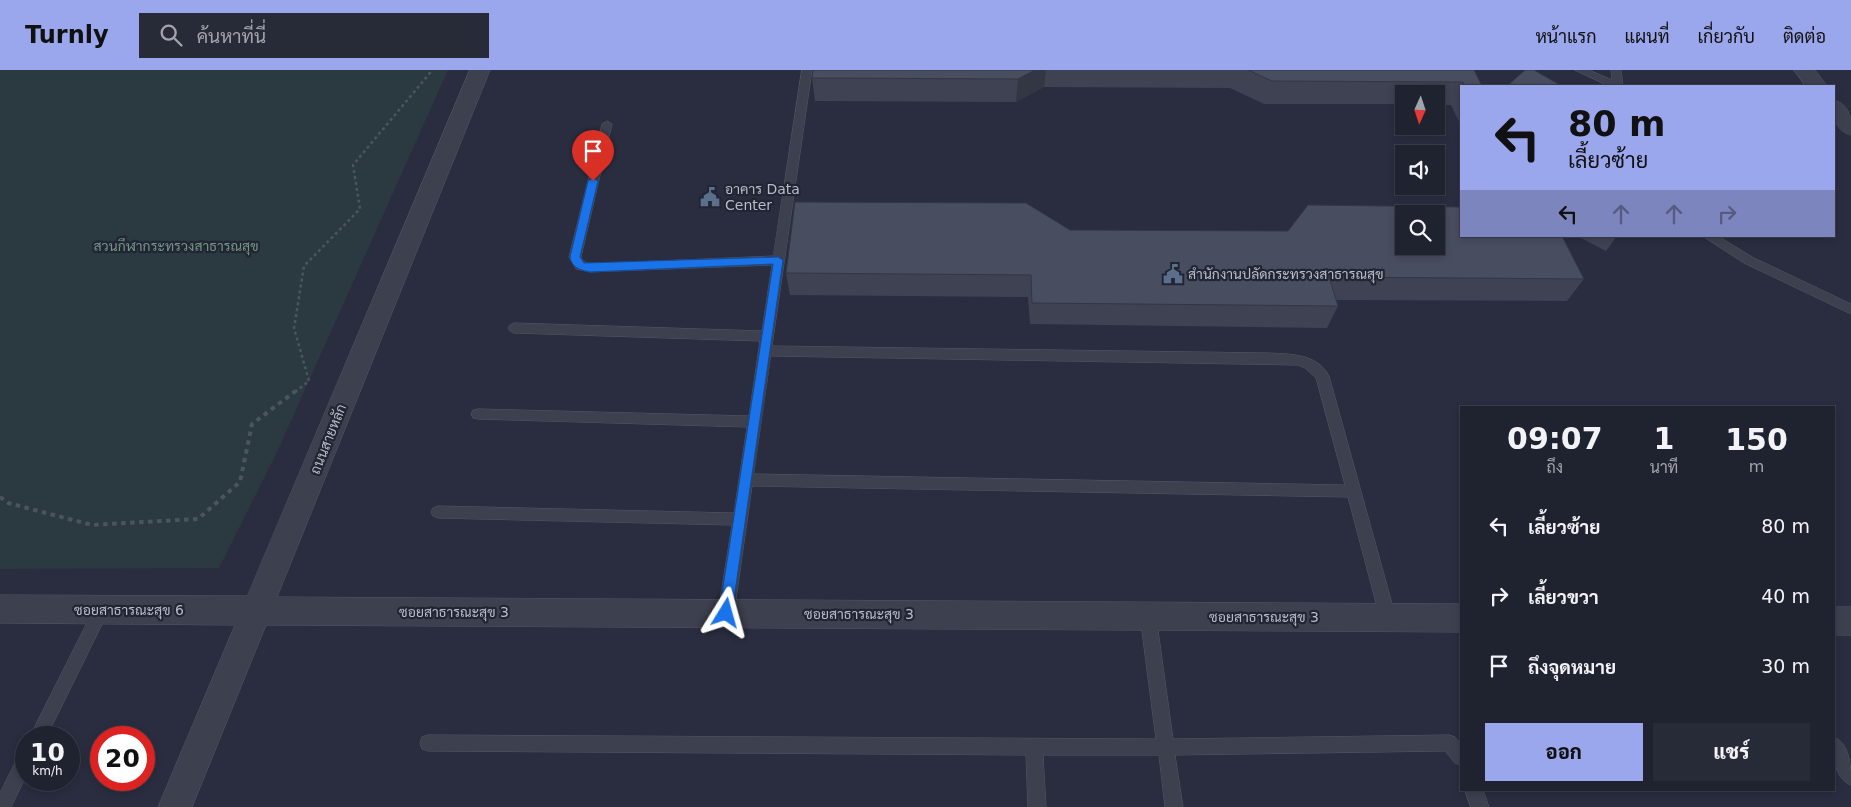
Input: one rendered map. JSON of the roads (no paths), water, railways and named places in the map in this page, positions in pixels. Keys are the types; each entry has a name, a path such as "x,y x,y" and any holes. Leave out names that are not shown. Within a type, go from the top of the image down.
{"street":[{"name":"ถนนสายหลัก","path":"175,807 480,70"},
{"path":"1804,70 1816,85"},
{"path":"1835,108 1851,128"},
{"name":"ซอยสาธารณะสุข 6","path":"0,609 257,610"},
{"name":"ซอยสาธารณะสุข 3","path":"257,610 1460,618"},
{"path":"1835,621 1851,621"}],"lane":[{"path":"726,613 807,70"},
{"path":"1580,70 1616,85"},
{"path":"1616,70 1618,85"},
{"path":"607,124 575,257 576,262 581,266 590,268 778,260"},
{"path":"1711,237 1748,260 1851,309"},
{"path":"514,328 767,336"},
{"path":"765,351 1257,358 1304,361 1315,367 1322,376 1388,618"},
{"path":"478,414 754,422"},
{"path":"745,480 1354,491"},
{"path":"438,512 739,519"},
{"path":"43,726 101,610"},
{"path":"1148,616 1174,807"},
{"path":"428,744 1166,747 1449,743 1460,756"},
{"path":"1034,746 1037,807"},
{"path":"1835,747 1851,777"},
{"path":"2,807 15,781"},
{"path":"1474,791 1480,807"}],"place":[{"name":"อาคาร Data Center","path":"710,197"},
{"name":"สำนักงานปลัดกระทรวงสาธารณสุข","path":"1173,274"}],"park label":[{"name":"สวนกีฬากระทรวงสาธารณสุข","path":"176,246"}]}
